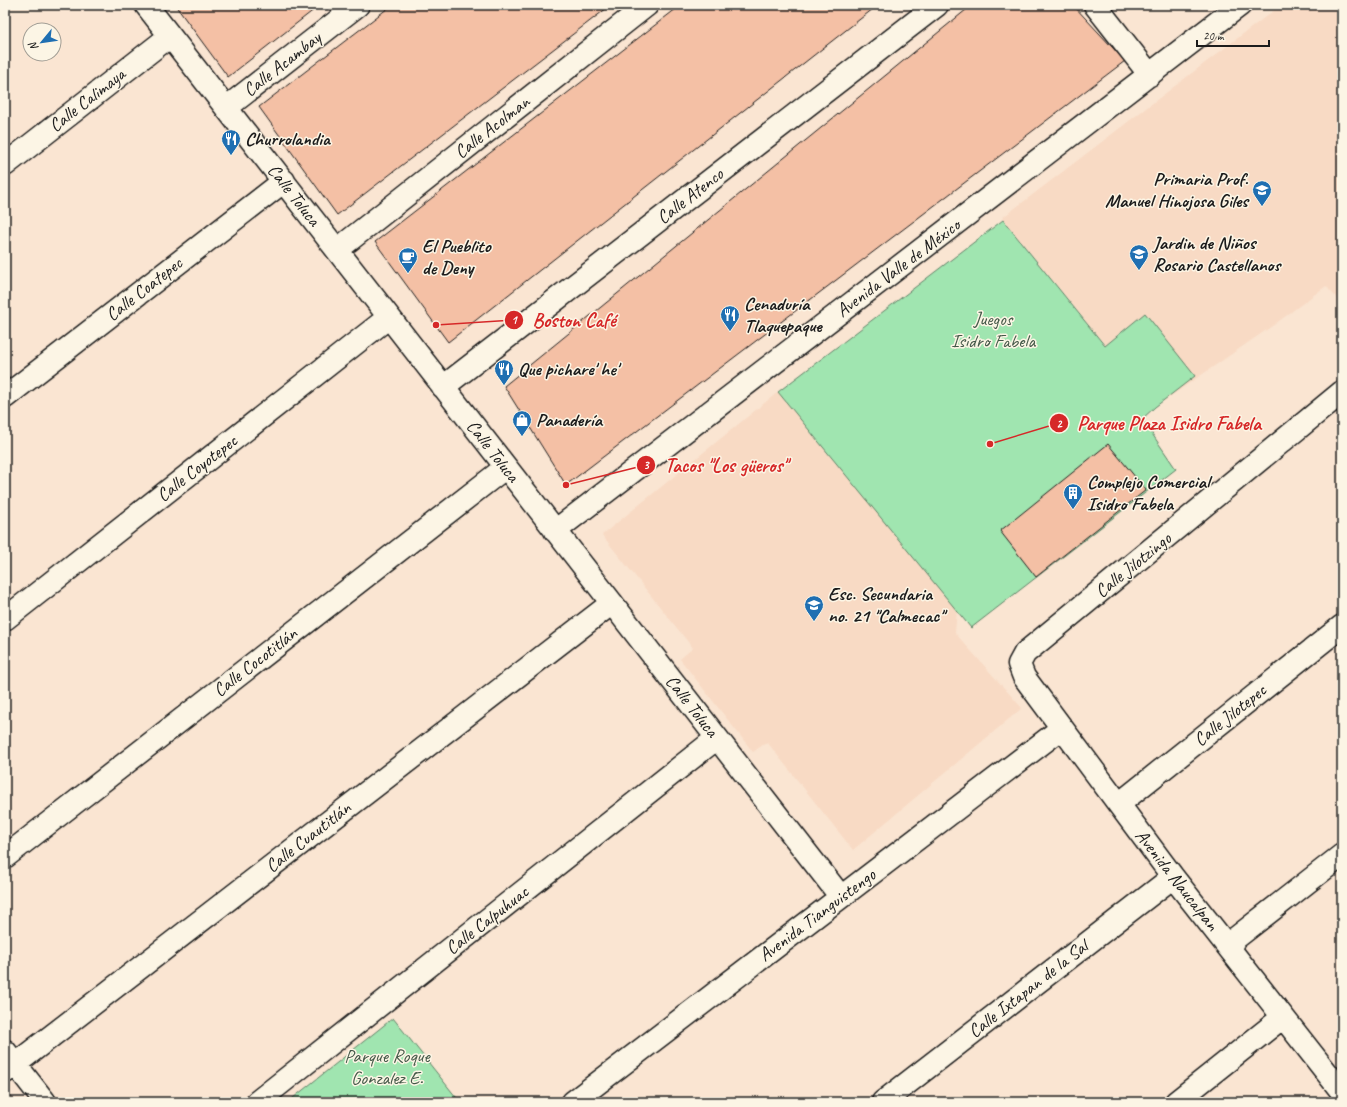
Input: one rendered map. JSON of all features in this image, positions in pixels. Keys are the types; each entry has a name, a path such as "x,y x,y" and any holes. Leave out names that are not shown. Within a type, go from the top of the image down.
{"street":[{"name":"Calle Toluca","path":"146,5 841,897"},
{"name":"Calle Acambay","path":"226,108 358,5"},
{"name":"Calle Acolman","path":"337,250 647,5"},
{"name":"Calle Atenco","path":"443,387 937,5"},
{"path":"1095,5 1150,75"},
{"name":"Avenida Valle de México","path":"555,531 1240,5"},
{"name":"Calle Calimaya","path":"5,165 170,36"},
{"name":"Calle Coatepec","path":"5,397 284,181"},
{"name":"Calle Coyotepec","path":"5,619 389,317"},
{"name":"Calle Jilotzingo","path":"1019,664 1025,654 1342,392"},
{"name":"Calle Cocotitlán","path":"5,857 506,467"},
{"name":"Calle Cuautitlán","path":"8,1062 612,603"},
{"name":"Calle Jilotepec","path":"1119,804 1342,626"},
{"name":"Avenida Naucalpan","path":"1019,664 1024,677 1173,876 1284,1017 1340,1083"},
{"name":"Avenida Tianguistengo","path":"572,1102 1062,728"},
{"name":"Calle Calpuhuac","path":"257,1102 717,738"},
{"path":"1227,945 1342,855"},
{"name":"Calle Ixtapan de la Sal","path":"883,1102 1173,876"},
{"path":"1176,1102 1284,1017"},
{"path":"8,1062 45,1102"}],"shaded area":[{"path":"1281,5 1335,5 1342,14 1342,304 1326,286 1275,324 1155,407 1002,218"},
{"name":"Esc. Secundaria no. 21 \"Calmecac\"","path":"778,392 957,610 955,633 1022,708 853,850 767,742 753,752 680,659 693,648 602,535"}],"green space":[{"name":"Juegos Isidro Fabela","path":"1003,220 1105,346 1145,313 1195,376 1142,419 1176,469 971,628 778,392"},
{"name":"Parque Roque Gonzalez E.","path":"393,1018 460,1102 288,1102"}],"building":[{"path":"175,5 320,5 228,77"},
{"path":"392,5 611,5 337,215 259,107"},
{"path":"681,5 878,5 448,342 375,242"},
{"path":"972,5 1073,5 1125,61 566,485 504,386"},
{"name":"Complejo Comercial Isidro Fabela","path":"1108,444 1146,490 1036,577 1000,531"}],"place":[{"name":"Churrolandia","path":"231,156"},
{"name":"Primaria Prof. Manuel Hinojosa Giles","path":"1262,207"},
{"name":"Jardin de Niños Rosario Castellanos","path":"1139,271"},
{"name":"El Pueblito de Deny","path":"408,274"},
{"name":"Boston Café","path":"436,325"},
{"name":"Cenaduría Tlaquepaque","path":"730,332"},
{"name":"Que pichare' he'","path":"504,386"},
{"name":"Panadería","path":"522,437"},
{"name":"Parque Plaza Isidro Fabela","path":"990,444"},
{"name":"Tacos \"Los güeros\"","path":"566,485"},
{"name":"Complejo Comercial Isidro Fabela","path":"1073,510"},
{"name":"Esc. Secundaria no. 21 \"Calmecac\"","path":"814,622"}]}
